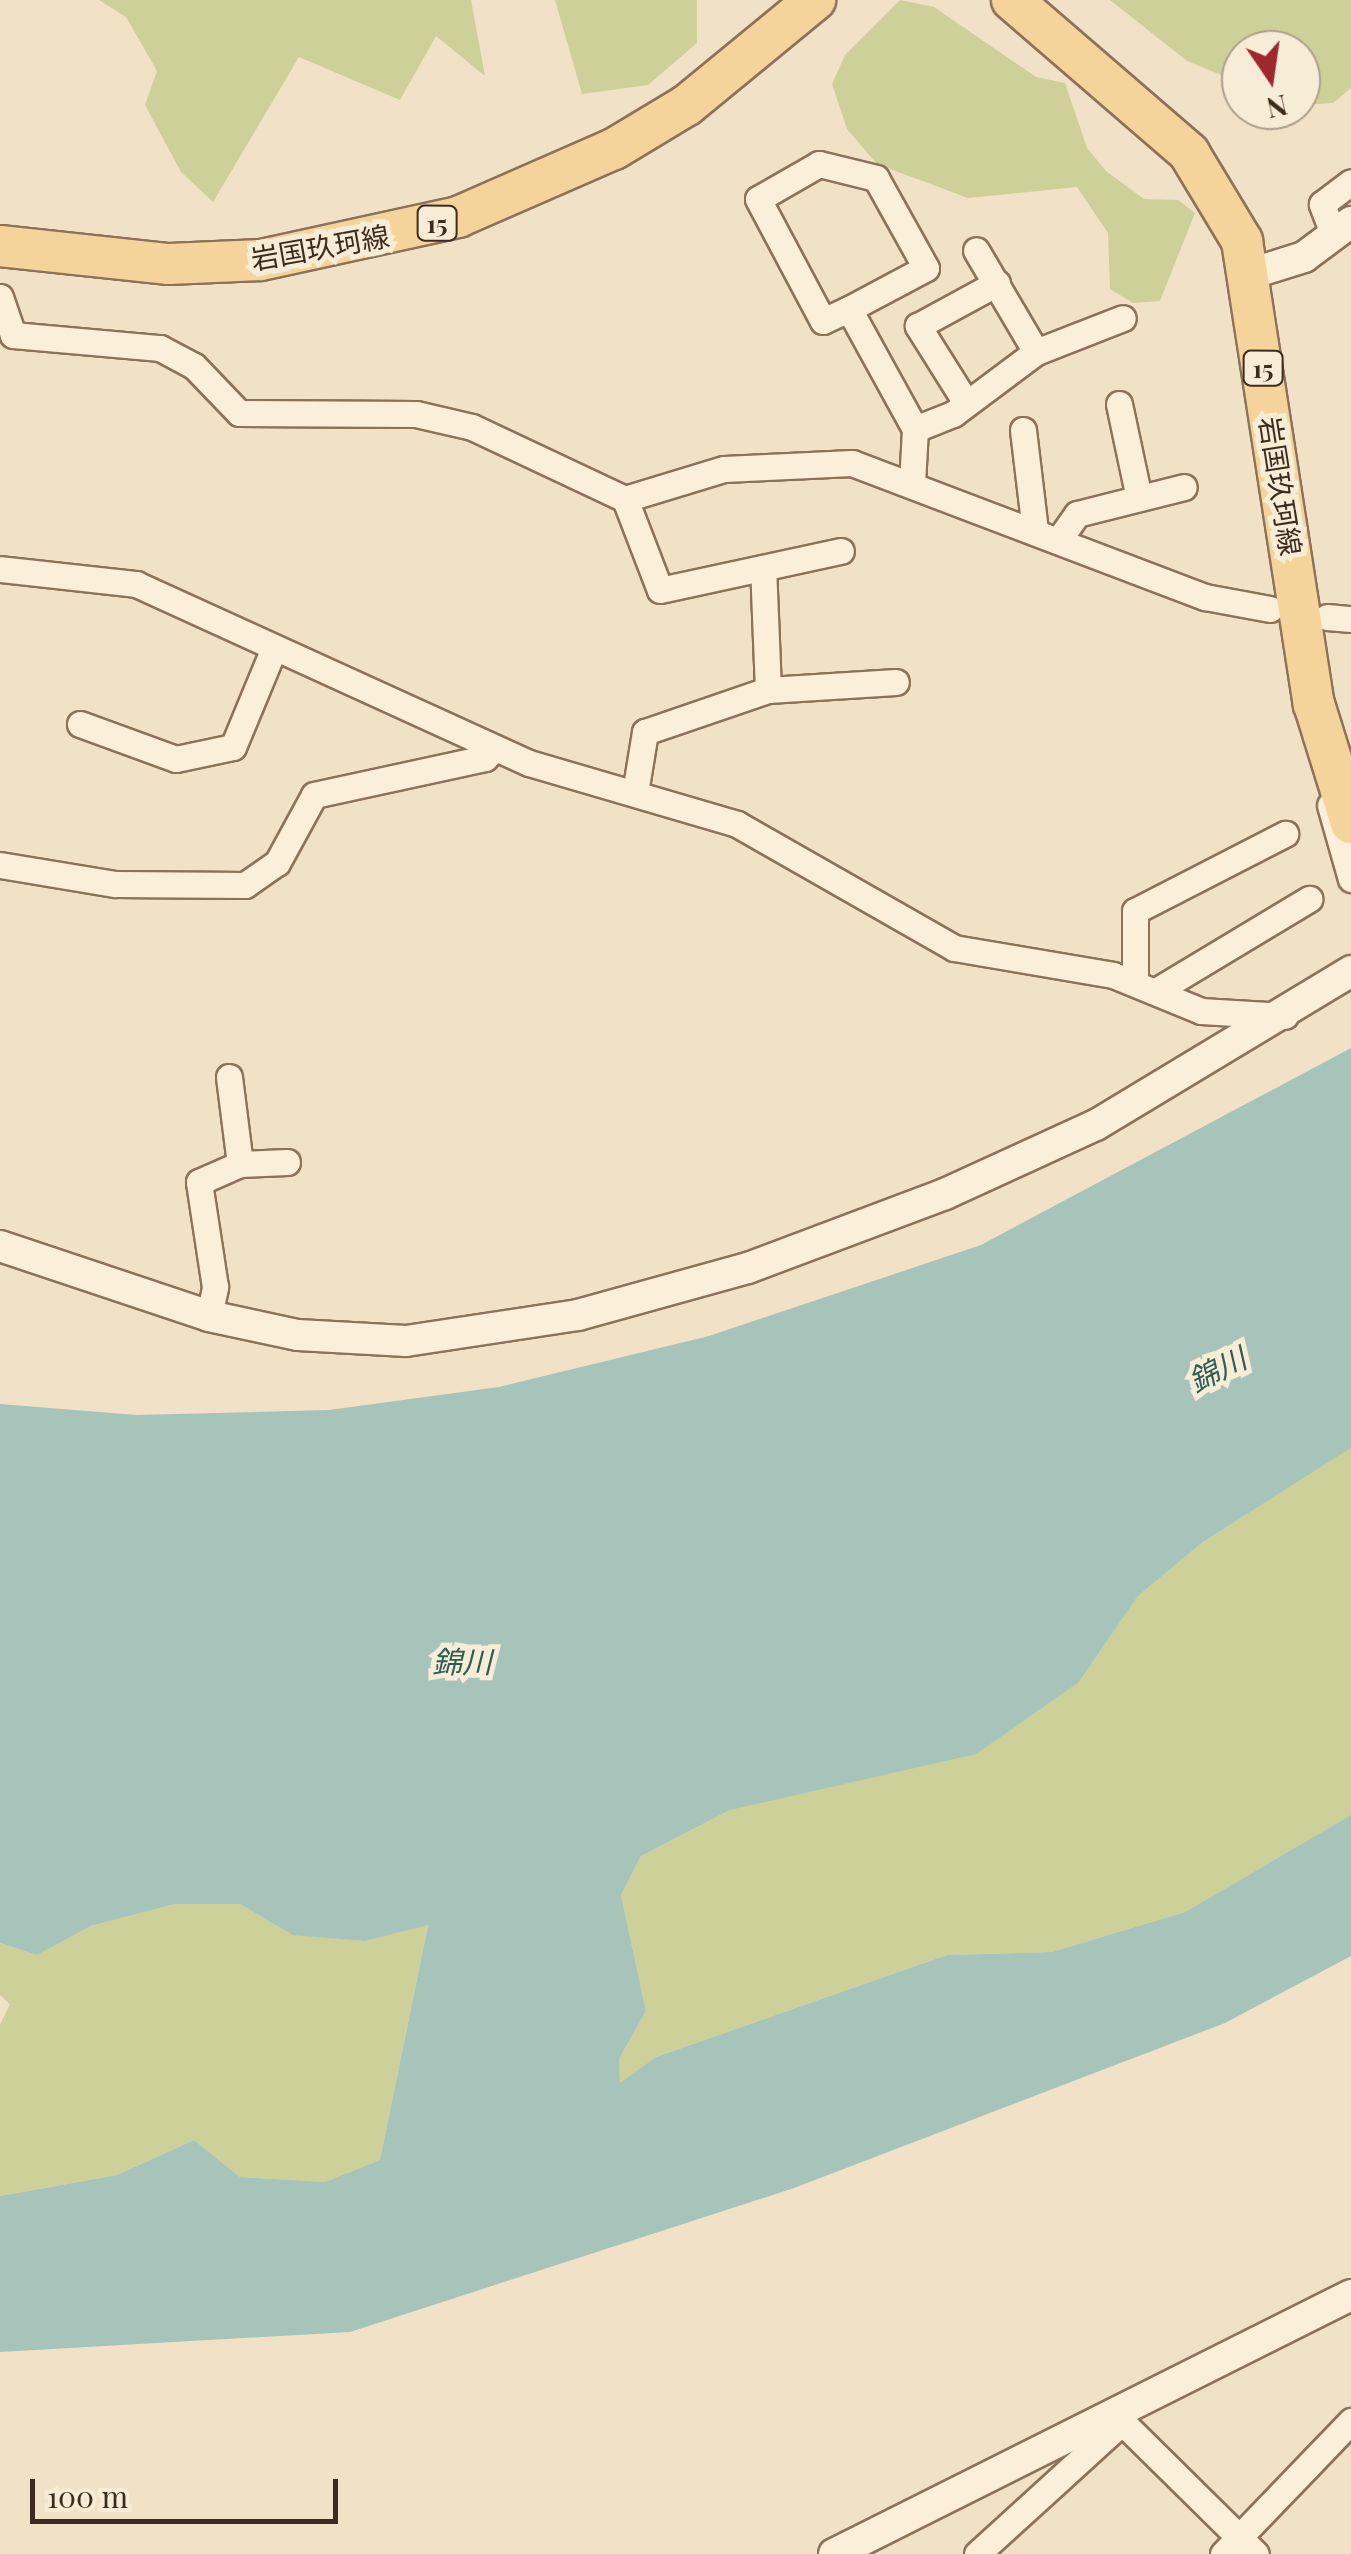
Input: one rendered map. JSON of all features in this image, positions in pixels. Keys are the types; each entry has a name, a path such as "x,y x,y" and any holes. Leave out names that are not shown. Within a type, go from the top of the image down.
{"main road":[{"name":"岩国玖珂線","path":"0,246 169,264 260,260 458,217 584,164 687,105 815,0"},
{"name":"岩国玖珂線","path":"1012,0 1189,153 1227,210 1250,274 1328,770 1351,823"}],"street":[{"path":"819,164 876,178 926,268 849,309 823,320 758,199 819,164"},
{"path":"1250,274 1342,229 1322,204 1351,182"},
{"path":"976,250 1036,352"},
{"path":"965,401 918,326 997,282"},
{"path":"0,298 13,335 160,348 194,366 239,413 416,414 472,427 625,499 773,462 852,463 1206,596 1270,609"},
{"path":"849,309 915,429 912,484"},
{"path":"915,429 965,401 1036,352 1124,318"},
{"path":"1119,404 1139,498"},
{"path":"1023,430 1046,536"},
{"path":"1046,536 1077,514 1184,488"},
{"path":"625,499 660,590 840,551"},
{"path":"0,568 104,574 495,748 737,824 954,948 1146,987 1201,1011 1286,1017"},
{"path":"764,568 768,690"},
{"path":"80,724 176,759 233,747 274,648"},
{"path":"635,794 645,732 768,690 896,682"},
{"path":"0,865 114,884 245,885 277,863 314,796 485,758 495,748"},
{"path":"1328,770 1351,878"},
{"path":"1146,987 1135,911 1286,834"},
{"path":"1146,987 1309,899"},
{"path":"0,1246 209,1316 298,1335 406,1340 504,1330 683,1287 945,1194 1096,1125 1286,1017 1351,971"},
{"path":"229,1077 240,1164"},
{"path":"209,1316 215,1287 199,1182 240,1164 287,1162"},
{"path":"834,2554 1116,2419 1351,2294"},
{"path":"1116,2419 1239,2549 1351,2421"},
{"path":"977,2554 1116,2419"}],"green space":[{"path":"99,0 471,0 485,76 436,36 400,100 299,57 213,202 181,172 145,105 157,71 126,17"},
{"path":"555,0 697,0 697,43 648,85 582,94"},
{"path":"900,0 934,7 1036,77 1065,83 1087,148 1106,171 1144,199 1178,200 1195,213 1160,301 1133,303 1110,289 1108,233 1077,187 968,198 877,164 847,129 832,84 845,55"},
{"path":"1110,0 1351,0 1351,88 1333,103 1321,104 1321,30 1221,30 1221,75 1187,61"},
{"path":"1351,1448 1351,1815 1185,1912 1052,1952 947,1955 656,2057 620,2084 619,2059 646,2011 621,1895 641,1856 730,1810 850,1776 1079,1682 1138,1596 1203,1542"},
{"path":"175,1904 240,1904 293,1934 365,1941 428,1924 380,2160 325,2182 240,2177 194,2140 117,2175 0,2196 0,2025 10,2004 0,1995 0,1943 37,1955 91,1926"}],"water":[{"name":"錦川","path":"1351,1048 1351,1448 1203,1542 1138,1596 1079,1682 976,1754 730,1810 641,1856 621,1895 646,2011 619,2059 620,2083 656,2057 947,1955 1052,1952 1185,1912 1351,1815 1351,1956 1225,2023 794,2188 350,2332 0,2352 0,2196 117,2175 194,2140 240,2177 325,2182 380,2160 428,1925 365,1941 293,1935 240,1904 175,1904 91,1926 37,1955 0,1943 0,1404 137,1415 329,1410 499,1387 709,1336 981,1245"}]}
